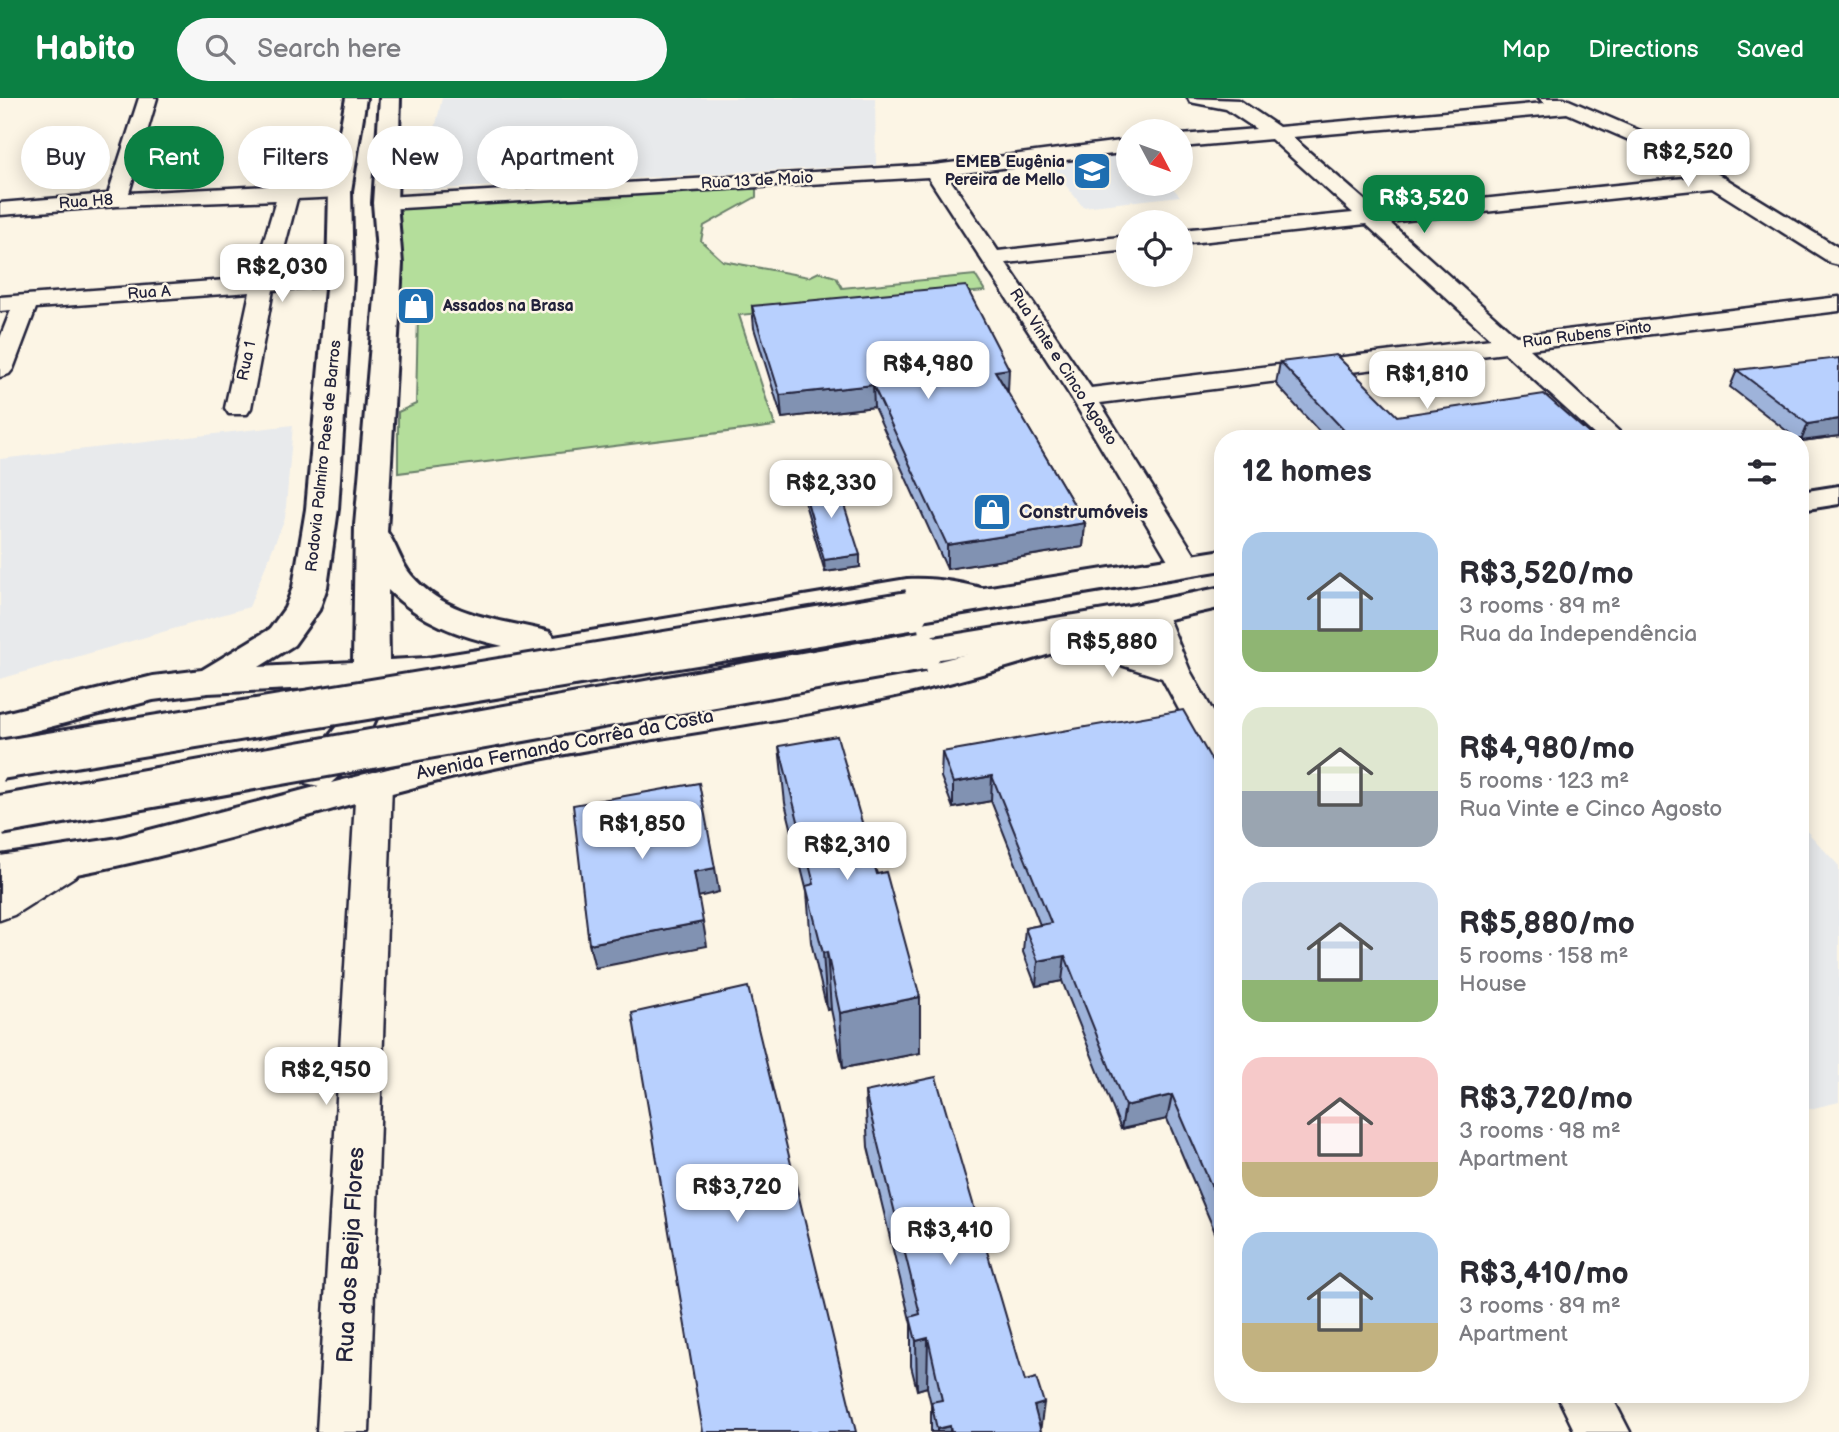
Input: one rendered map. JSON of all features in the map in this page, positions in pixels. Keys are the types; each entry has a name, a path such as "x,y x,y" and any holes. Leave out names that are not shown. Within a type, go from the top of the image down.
{"main road":[{"name":"Rodovia Palmiro Paes de Barros","path":"351,126 356,98"},
{"path":"234,824 289,799 327,765 352,733 361,716 371,674 371,525 390,264 385,202 390,98"},
{"name":"Rodovia Palmiro Paes de Barros","path":"208,681 246,662 282,637 302,610 316,559 340,278 341,189"},
{"path":"1809,476 1839,471"},
{"path":"1809,500 1839,495"},
{"path":"371,525 380,556 392,577 433,611 456,622 520,638 593,642"},
{"path":"0,760 1214,561"},
{"path":"8,728 118,695 208,681 427,670 907,589 930,588 984,599"},
{"name":"Avenida Fernando Corrêa da Costa","path":"0,815 1139,615 1214,599"},
{"name":"Avenida Fernando Corrêa da Costa","path":"0,871 64,865 152,847 374,784 564,741 877,688 960,669 1139,615"}],"street":[{"path":"117,200 148,98"},
{"path":"1197,98 1232,104 1273,131 1604,430"},
{"path":"1548,98 1636,136 1716,181 1839,258"},
{"path":"1194,140 1569,107"},
{"name":"Rua 13 de Maio","path":"385,202 934,171 1116,148"},
{"name":"Rua Vinte e Cinco Agosto","path":"934,171 1084,397 1186,565"},
{"path":"1193,236 1716,181"},
{"name":"Rua H8","path":"0,209 305,189"},
{"name":"Rua 1","path":"238,408 263,284 293,191"},
{"path":"992,258 1116,244"},
{"name":"Rua A","path":"0,304 340,278"},
{"path":"0,369 26,303"},
{"name":"Rua Rubens Pinto","path":"1084,397 1839,304"},
{"path":"1139,615 1174,670 1214,743"},
{"path":"1066,638 1174,670"},
{"name":"Rua dos Beija Flores","path":"343,1432 374,784"},
{"path":"0,905 64,865"},
{"path":"1587,1403 1604,1432"}],"shaded area":[{"path":"442,98 875,98 876,165 638,178 638,126 477,126 477,187 463,188 463,126 436,126"},
{"name":"EMEB Eugênia Pereira de Mello","path":"1116,151 1116,196 1180,196 1083,207 1045,159"},
{"path":"293,425 285,518 249,607 0,679 0,459"},
{"path":"1809,834 1839,866 1839,1102 1809,1109"}],"green space":[{"path":"756,186 756,197 704,226 701,241 723,261 809,277 819,272 836,277 842,288 975,275 985,291 739,315 775,426 398,473 398,412 416,404 418,313 402,307 402,258 394,254 397,208"}],"building":[{"path":"966,286 1009,369 995,371 1085,523 947,545 873,385 780,395 752,306"},
{"path":"1336,355 1397,416 1544,394 1585,430 1344,430 1280,362"},
{"path":"1839,358 1839,419 1808,424 1737,370"},
{"path":"836,480 860,555 824,560 802,484"},
{"path":"1183,710 1214,764 1214,1192 1172,1095 1125,1106 1065,956 1038,961 1025,928 1051,923 992,776 953,783 942,752"},
{"path":"837,736 877,874 886,872 920,997 840,1013 827,952 823,953 806,886 814,884 779,746"},
{"path":"699,783 715,868 694,872 703,922 589,944 573,805"},
{"path":"748,987 856,1432 703,1432 632,1013"},
{"path":"936,1077 1025,1381 1036,1378 1044,1403 1034,1406 1041,1432 951,1432 950,1426 937,1429 931,1402 942,1400 928,1338 916,1341 910,1317 920,1314 865,1092"}],"place":[{"name":"EMEB Eugênia Pereira de Mello","path":"1092,171"},
{"name":"Assados na Brasa","path":"416,306"},
{"name":"Construmóveis","path":"992,512"}]}
